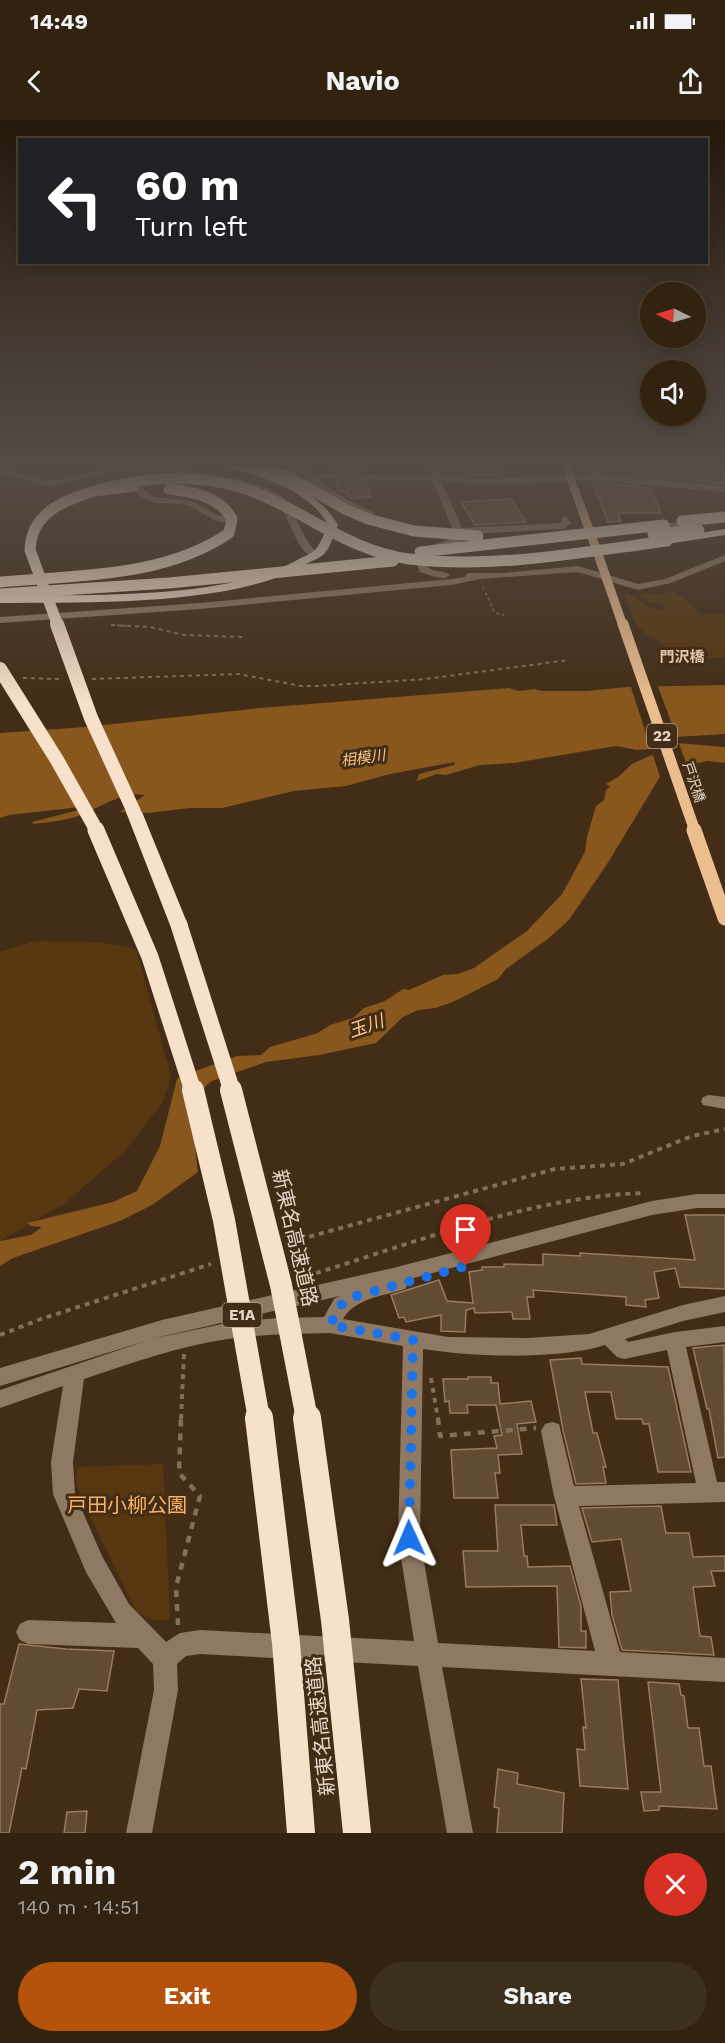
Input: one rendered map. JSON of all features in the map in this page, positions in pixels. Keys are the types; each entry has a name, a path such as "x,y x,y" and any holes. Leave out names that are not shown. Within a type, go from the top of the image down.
{"highway":[{"name":"新東名高速道路","path":"30,543 30,550 91,718 134,812 179,925 223,1056 249,1150 277,1268 304,1407 327,1559 357,1833"},
{"path":"0,584 120,569 174,559 202,550 215,543"},
{"path":"0,599 131,595 224,588 268,579 297,567 316,556 328,543"},
{"path":"348,543 361,549 400,558 444,562 514,559 640,543"},
{"path":"0,584 275,566 517,543"},
{"path":"0,594 276,573 544,543"},
{"name":"新東名高速道路","path":"0,669 45,738 90,818 152,959 182,1046 208,1143 233,1259 256,1397 279,1561 301,1833"}],"main road":[{"name":"戸沢橋","path":"594,543 725,918"}],"street":[{"path":"303,543 316,556"},
{"path":"450,543 424,552 419,557 420,566 428,573 478,577 578,569 638,587 668,581 725,558"},
{"path":"0,620 188,608 468,580 478,577"},
{"path":"0,1377 162,1328 308,1293 393,1276 652,1208 697,1201 725,1201"},
{"path":"330,1325 341,1305 353,1297 511,1254 570,1231"},
{"path":"0,1399 150,1348 227,1331 277,1326 330,1325 448,1345 528,1346 589,1342 683,1313 725,1304"},
{"path":"610,1336 624,1351 675,1340 725,1334"},
{"path":"413,1340 409,1538 460,1833"},
{"path":"566,1496 717,1492 675,1340"},
{"path":"75,1374 62,1462 64,1494 94,1564 121,1612 165,1659 166,1690 139,1833"},
{"path":"552,1431 566,1496 611,1664"},
{"path":"28,1632 143,1636"},
{"path":"165,1659 180,1645 200,1642 725,1670"}],"path":[{"path":"478,577 495,613 504,615"},
{"path":"108,625 150,627 184,635 245,638"},
{"path":"88,680 238,674 301,686 316,686 425,679 569,660"},
{"path":"20,678 67,679"},
{"path":"279,1245 555,1169 623,1164 692,1136 725,1129"},
{"path":"290,1281 437,1234 559,1202 625,1193 646,1193"},
{"path":"0,1335 175,1274 221,1261"},
{"path":"178,1630 176,1587 200,1496 179,1473 184,1353"},
{"path":"432,1378 435,1385 435,1405 441,1436 546,1428 552,1431"}],"green space":[{"path":"671,591 685,599 700,615 725,614 725,657 705,659 680,655 675,663 662,662 655,657 665,647 644,633 638,626 624,594 635,596 645,605 660,609 665,608 661,603 650,603 641,596 645,593 661,595"},
{"path":"35,941 100,942 136,949 171,1076 163,1102 125,1151 64,1204 0,1241 0,952"},
{"name":"戸田小柳公園","path":"163,1464 170,1619 156,1620 136,1611 83,1502 77,1486 77,1467"}],"water":[{"path":"725,685 725,734 676,737 677,743 725,747 725,763 708,761 664,770 609,861 569,920 549,938 506,969 498,979 453,1002 435,1008 418,1010 403,1017 376,1043 319,1055 266,1062 212,1081 204,1088 196,1110 195,1136 198,1172 152,1205 120,1221 13,1258 0,1266 0,1241 31,1235 42,1227 31,1226 27,1223 113,1202 137,1191 160,1146 177,1079 237,1056 261,1055 270,1047 318,1033 330,1025 353,1018 364,1008 385,1001 403,989 409,990 443,975 458,974 474,968 527,931 562,894 585,852 596,806 604,800 606,790 610,787 606,784 632,764 656,753 652,749 637,750 616,746 514,763 480,765 446,775 437,774 417,781 419,774 454,765 455,762 390,774 346,786 294,791 222,808 190,808 148,813 120,812 145,795 127,796 75,817 34,824 32,822 79,810 80,807 0,818 0,733 85,727 260,708 509,688 518,691 534,689 587,691 627,687"}],"pier":[{"path":"630,684 657,684 688,768 666,772 661,780"}],"building":[{"path":"685,1215 725,1215 725,1289 680,1287 675,1268 654,1272 659,1298 645,1300 646,1307 626,1305 626,1297 533,1290 534,1297 527,1297 530,1319 513,1319 512,1312 475,1313 474,1308 466,1310 465,1332 441,1331 441,1315 406,1322 404,1317 399,1318 391,1295 439,1280 447,1301 473,1303 469,1272 482,1270 482,1267 504,1267 504,1264 543,1265 543,1254 580,1256 580,1253 695,1260"},
{"path":"724,1345 725,1457 718,1458 709,1409 707,1409 693,1348"},
{"path":"581,1358 582,1364 668,1367 691,1472 658,1472 649,1424 643,1424 642,1419 616,1419 611,1392 585,1392 593,1433 597,1433 606,1467 603,1467 606,1483 576,1484 550,1360"},
{"path":"468,1377 491,1377 491,1383 498,1383 500,1404 531,1401 536,1422 517,1424 522,1454 498,1455 500,1473 495,1473 498,1498 454,1498 451,1450 497,1448 494,1436 502,1435 496,1405 467,1405 468,1413 450,1413 449,1401 445,1402 443,1379 468,1379"},
{"path":"495,1505 554,1505 557,1525 521,1525 524,1556 527,1556 528,1567 570,1566 581,1606 581,1631 586,1631 586,1648 559,1647 557,1586 466,1587 463,1551 498,1551"},
{"path":"661,1506 666,1533 689,1533 693,1557 725,1556 725,1571 711,1571 715,1586 693,1587 700,1636 711,1637 714,1655 622,1650 612,1615 610,1592 631,1591 621,1539 592,1542 582,1508"},
{"path":"19,1644 114,1651 107,1691 79,1689 73,1708 37,1710 26,1769 22,1768 9,1833 0,1833 0,1704 4,1704"},
{"path":"581,1679 618,1680 628,1789 580,1786 577,1749 585,1750 583,1727 586,1728"},
{"path":"648,1682 679,1684 681,1695 684,1696 688,1728 699,1728 704,1766 711,1766 717,1809 659,1806 659,1810 644,1811 641,1792 661,1792"},
{"path":"498,1769 518,1773 517,1784 564,1793 562,1833 497,1833 499,1808 494,1807"},
{"path":"87,1811 85,1833 64,1833 67,1812"}],"district":[{"name":"門沢橋","path":"682,657"}],"route":[{"path":"409,1538 413,1340 330,1325 341,1305 353,1297 466,1266"}],"water label":[{"name":"相模川","path":"363,758"},
{"name":"玉川","path":"366,1026"}]}
